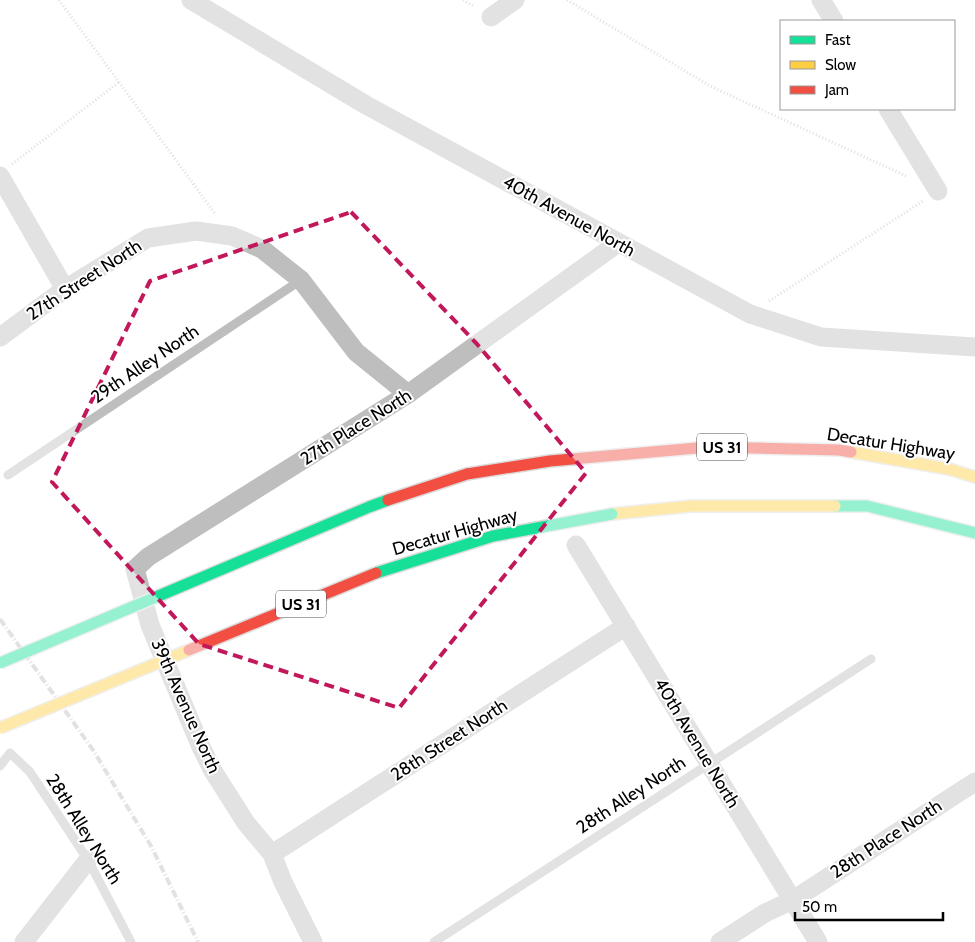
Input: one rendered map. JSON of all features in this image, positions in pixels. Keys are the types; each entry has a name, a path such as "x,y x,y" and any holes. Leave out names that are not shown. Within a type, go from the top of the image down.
{"main road":[{"name":"Decatur Highway","path":"0,663 369,507 467,474 550,461 708,447 839,450 949,469 975,476"},
{"name":"Decatur Highway","path":"0,728 378,572 493,536 612,514 692,506 867,506 975,533"}],"street":[{"name":"40th Avenue North","path":"191,0 366,105 750,314 821,337 975,347"},
{"path":"491,17 515,0"},
{"path":"821,0 833,20"},
{"path":"889,110 938,191"},
{"path":"4,172 66,289"},
{"name":"27th Street North","path":"0,337 66,289 148,238 196,231 232,236 262,249 300,280 356,352 408,394"},
{"name":"27th Place North","path":"150,625 135,569 148,557 408,394 618,243"},
{"name":"40th Avenue North","path":"576,545 818,942"},
{"name":"39th Avenue North","path":"150,625 205,755 246,823 272,854 283,882 314,942"},
{"name":"28th Street North","path":"272,854 626,626"},
{"name":"28th Place North","path":"720,942 766,913 793,900 975,782"},
{"path":"24,942 88,860"}],"lane":[{"name":"29th Alley North","path":"8,475 300,280"},
{"name":"28th Alley North","path":"434,942 871,659"},
{"name":"28th Alley North","path":"0,766 10,753 30,772 88,860 131,942"}],"path":[{"path":"58,0 232,236"},
{"path":"567,0 710,86 938,191"},
{"path":"4,172 119,82"},
{"path":"750,314 938,191"}],"highlighted area":[{"path":"351,212 477,344 586,473 399,708 199,644 52,482 150,281"}],"railway":[{"path":"0,619 93,750 151,846 198,942"}],"traffic: fast":[{"path":"0,663 388,500"},
{"path":"835,506 867,506 975,533"},
{"path":"376,573 493,536 612,514"}],"traffic: slow":[{"path":"851,452 949,469 975,477"},
{"path":"612,514 692,506 835,506"},
{"path":"0,728 189,650"}],"traffic: jam":[{"path":"467,474 550,461 708,447 839,450 851,452"},
{"path":"388,500 467,474"},
{"path":"189,650 376,573"}]}
